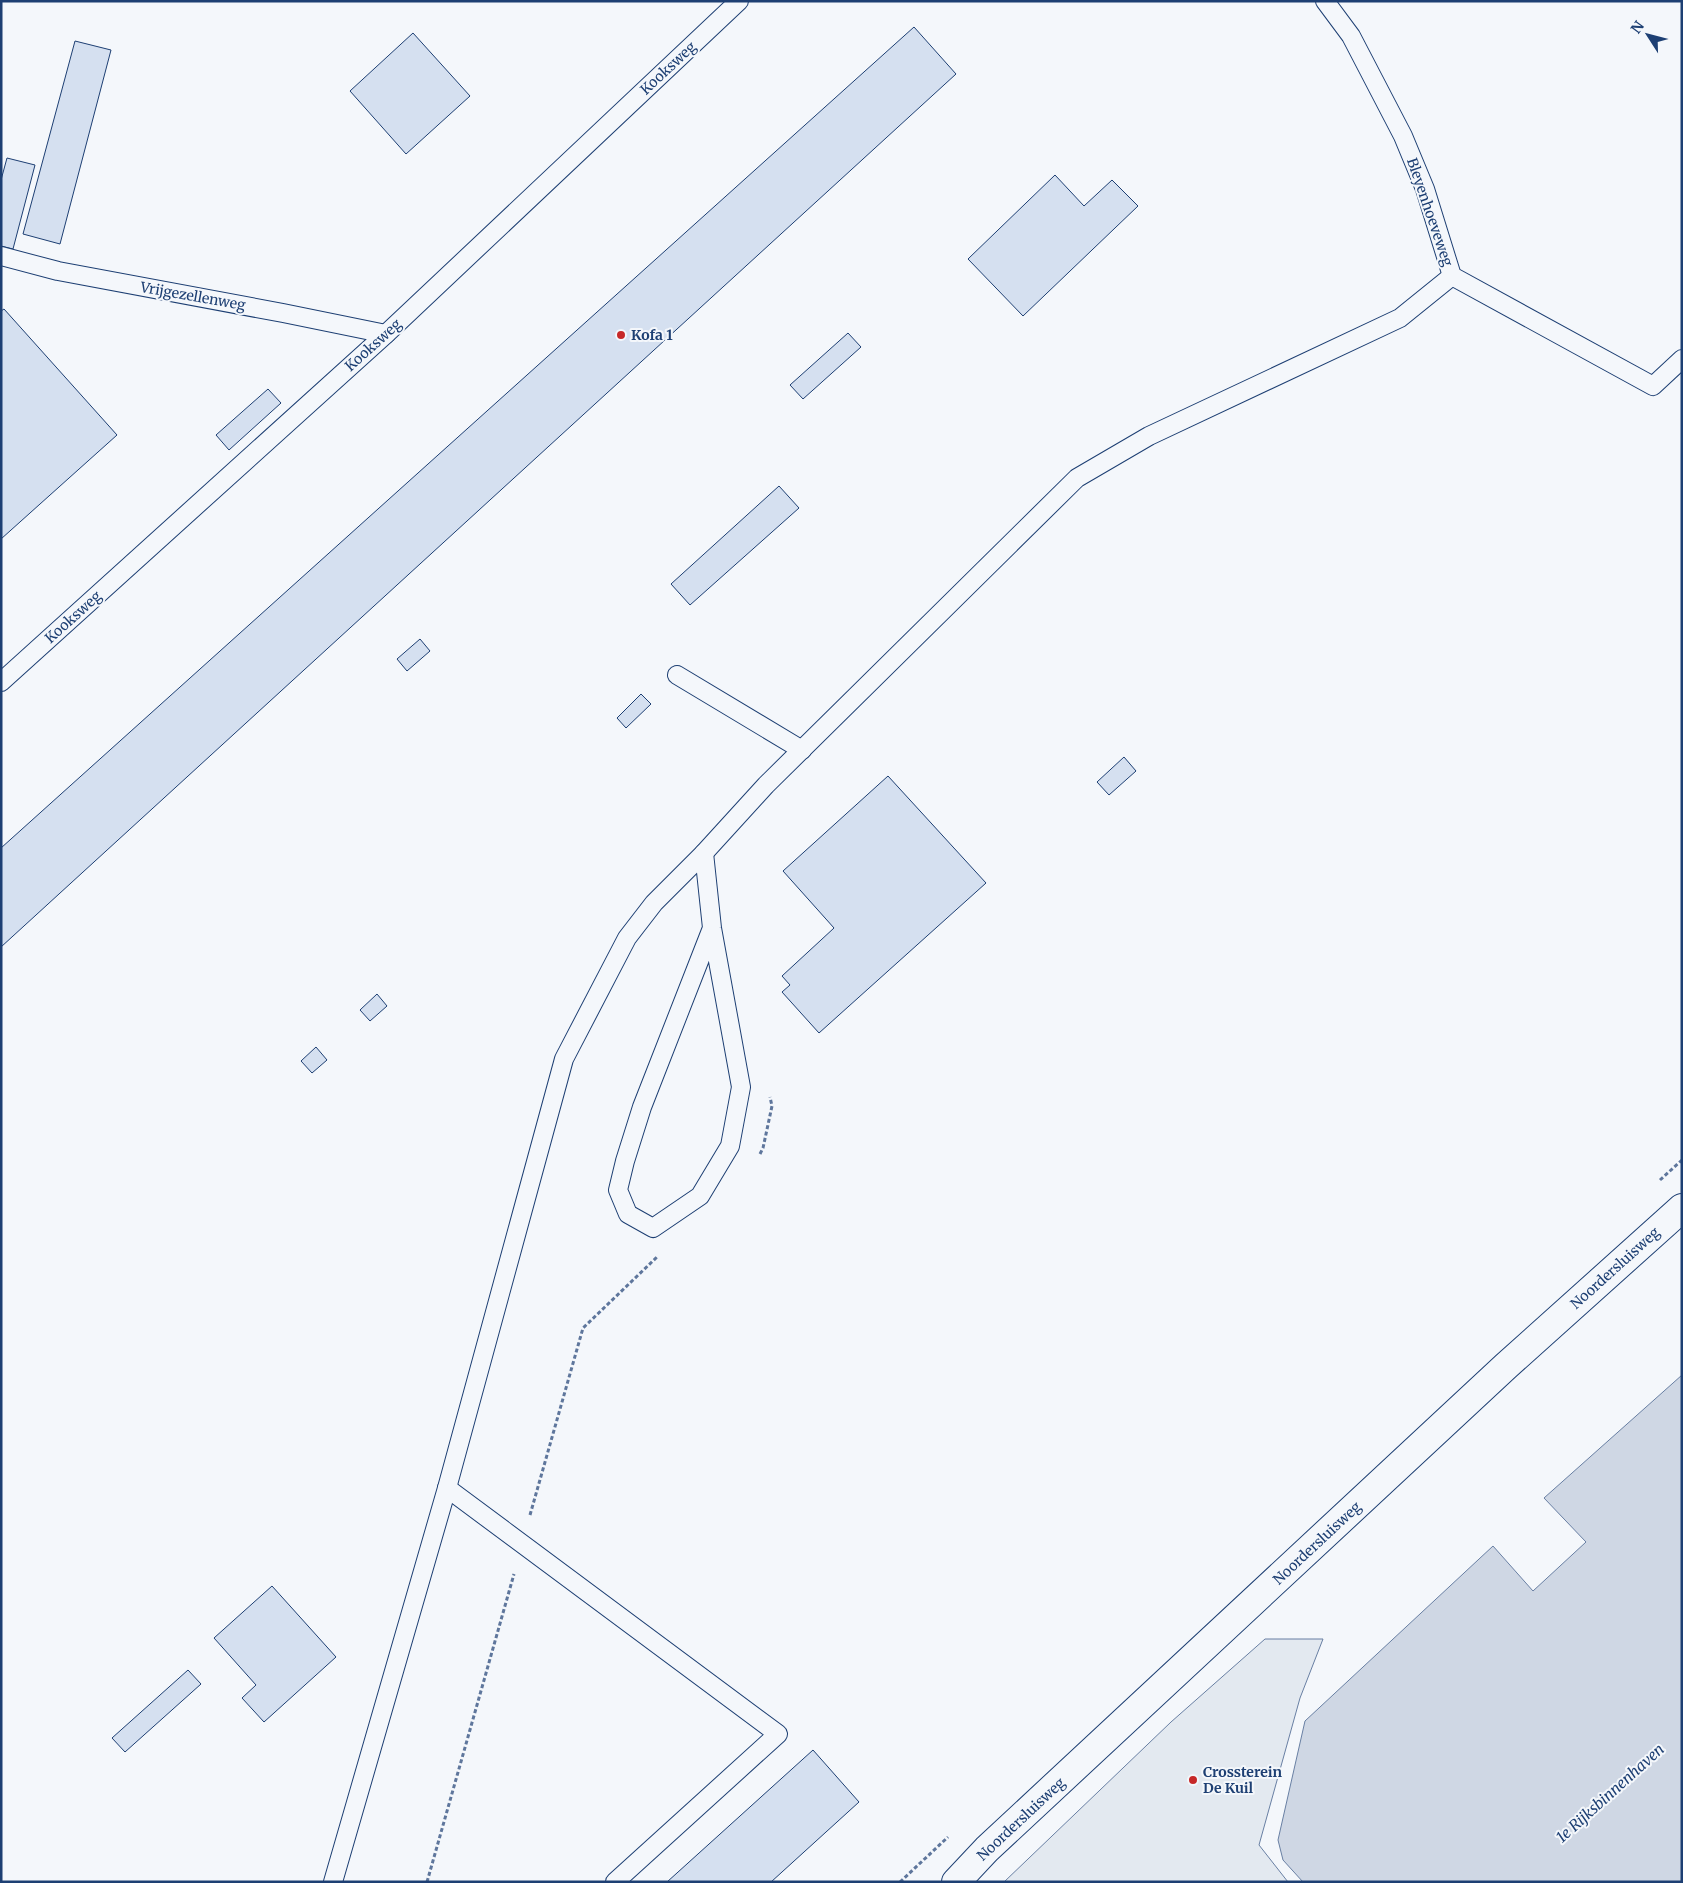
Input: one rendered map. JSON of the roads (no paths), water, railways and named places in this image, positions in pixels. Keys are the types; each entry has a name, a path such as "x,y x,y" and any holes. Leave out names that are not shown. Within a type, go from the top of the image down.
{"street":[{"name":"Noordersluisweg","path":"956,1882 994,1843 1506,1366 1682,1208"}],"lane":[{"name":"Kooksweg","path":"1,682 386,334 739,1"},
{"name":"Bleyenhoeveweg","path":"1325,1 1351,36 1403,136 1425,189 1452,276 1653,386 1682,360"},
{"name":"Vrijgezellenweg","path":"1,256 58,271 282,312 386,334"},
{"path":"333,1882 448,1488 564,1059 627,938 654,903 704,853 766,785 1078,478 1148,436 1400,318 1452,276"},
{"path":"677,675 802,750"},
{"path":"704,853 712,928 741,1087 730,1146 700,1196 653,1228 628,1214 618,1190 642,1107 712,928"},
{"path":"448,1488 778,1734 615,1882"}],"water":[{"name":"1e Rijksbinnenhaven","path":"1682,1375 1682,1882 1303,1882 1283,1860 1278,1840 1305,1721 1493,1546 1533,1591 1586,1542 1544,1498"}],"place":[{"name":"Kofa 1","path":"621,335"},
{"name":"Crossterein De Kuil","path":"1193,1780"}]}
